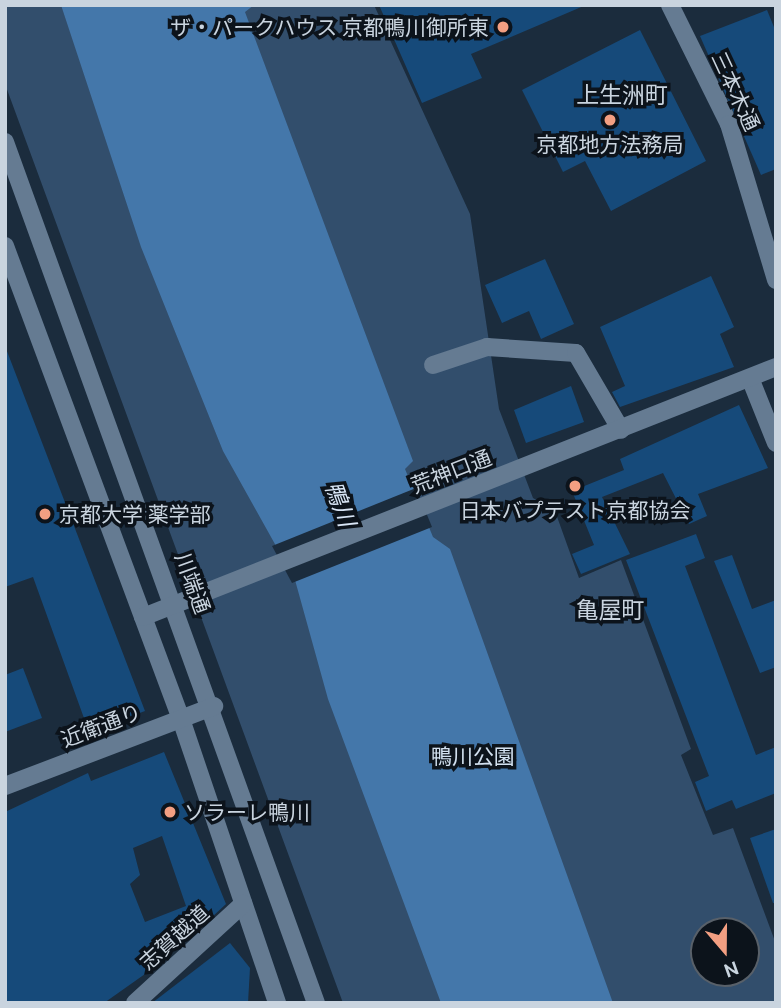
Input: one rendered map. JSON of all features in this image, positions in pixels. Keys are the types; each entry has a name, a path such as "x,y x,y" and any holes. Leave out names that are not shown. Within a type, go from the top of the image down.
{"street":[{"name":"三本木通","path":"670,5 729,124 776,280"},
{"name":"川端通","path":"5,142 214,706 316,1003"},
{"path":"5,246 181,719 277,1003"},
{"path":"433,365 487,347 576,353 621,430"},
{"name":"荒神口通","path":"142,617 776,367"},
{"path":"750,378 776,443"},
{"name":"近衛通り","path":"5,786 214,706"},
{"name":"志賀越道","path":"135,1003 243,904"}],"green space":[{"name":"鴨川公園","path":"5,5 374,5 470,214 499,409 533,498 555,511 579,578 621,560 691,749 681,755 713,835 733,828 776,944 776,1003 343,1003 5,84"}],"water":[{"name":"鴨川","path":"61,5 254,5 245,12 413,461 405,469 433,537 450,549 613,1003 441,1003 328,699 295,580 223,451 141,247"}],"pier":[{"path":"416,488 432,527 292,583 272,546"}],"building":[{"path":"379,5 586,5 471,54 482,78 422,103"},
{"path":"767,10 776,32 776,169 761,175 700,36"},
{"name":"京都地方法務局","path":"640,30 706,161 611,211 585,161 563,172 522,90"},
{"path":"545,259 574,324 541,339 529,311 502,323 485,285"},
{"path":"711,276 734,327 720,334 734,367 620,407 612,392 625,386 600,327"},
{"path":"5,346 145,711 89,732 33,577 5,587"},
{"path":"571,386 584,422 526,443 514,410"},
{"path":"739,405 768,468 698,494 707,516 689,524 663,473 602,497 630,554 581,574 572,554 594,545 572,491 624,470 620,459"},
{"path":"696,534 705,558 685,566 756,755 776,747 776,793 736,809 732,800 706,811 695,782 709,776 626,560"},
{"path":"732,555 752,609 776,600 776,667 760,673 714,561"},
{"path":"23,668 42,718 5,732 5,675"},
{"path":"164,752 226,904 197,931 155,948 162,962 104,1003 5,1003 5,812 88,773 91,781","holes":["162,836 186,906 145,922 130,884 140,875 133,848"]},
{"path":"776,829 776,903 773,903 750,838"},
{"path":"230,943 250,968 248,1003 152,1003"}],"place":[{"name":"ザ・パークハウス 京都鴨川御所東","path":"503,27"},
{"name":"京都地方法務局","path":"610,120"},
{"name":"日本バプテスト京都協会","path":"575,486"},
{"name":"京都大学 薬学部","path":"45,514"},
{"name":"ソラーレ鴨川","path":"170,812"}],"district":[{"name":"上生洲町","path":"622,95"},
{"name":"亀屋町","path":"610,610"}]}
